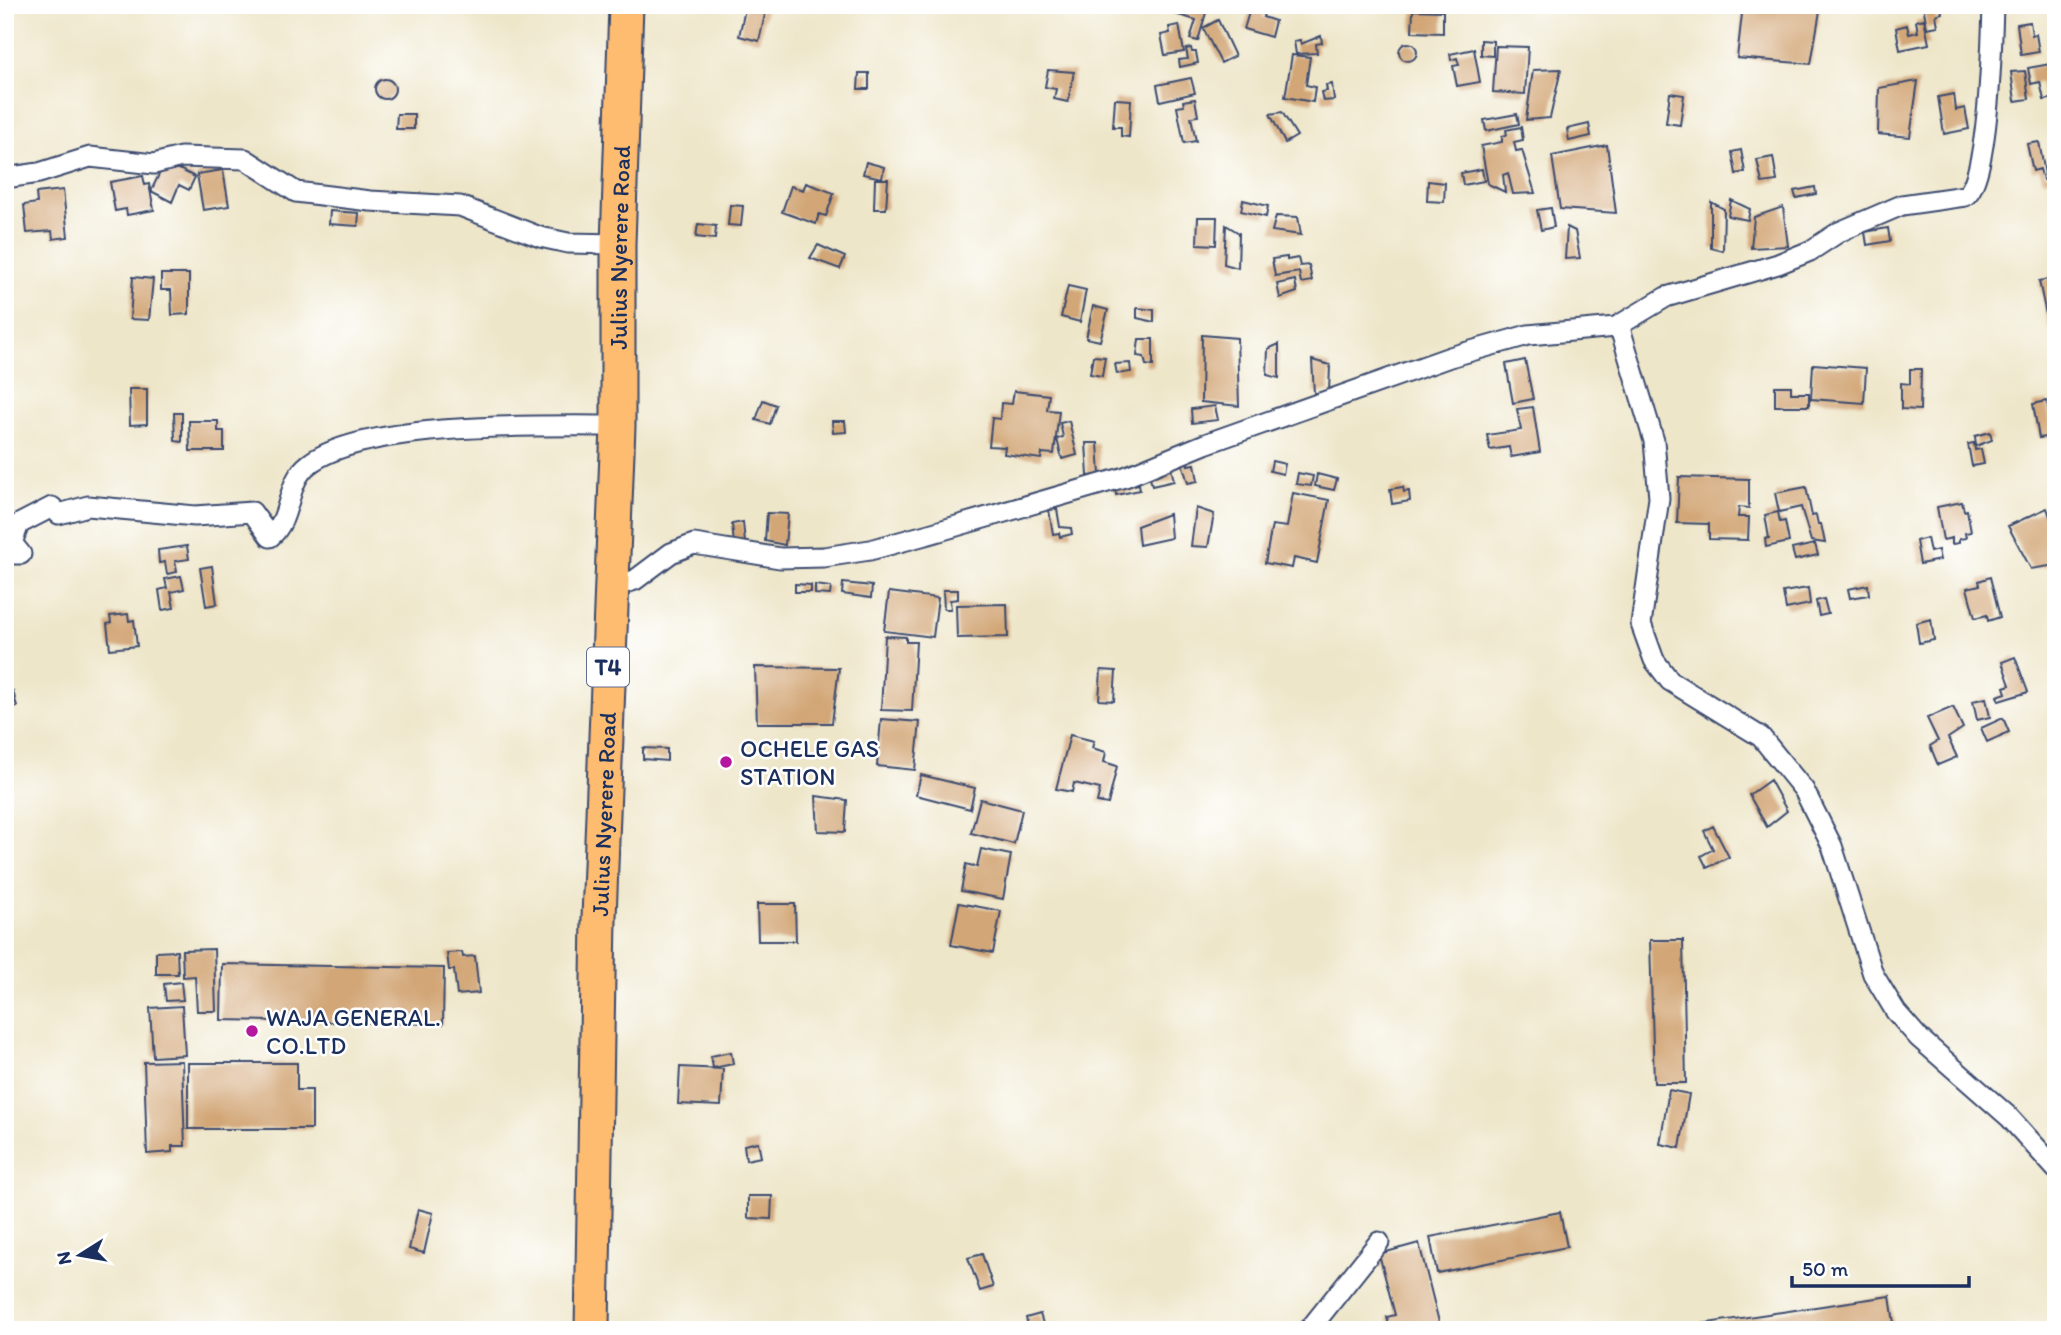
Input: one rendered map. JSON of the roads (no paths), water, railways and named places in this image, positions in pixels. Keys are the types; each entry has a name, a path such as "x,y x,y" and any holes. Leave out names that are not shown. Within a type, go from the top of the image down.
{"highway":[{"name":"Julius Nyerere Road","path":"592,1330 599,918 618,426 618,244 626,5"}],"street":[{"path":"610,588 635,580 681,547 694,544 780,558 824,557 870,550 1125,477 1205,444 1450,357 1528,335 1603,330 1619,325 1665,297 1778,264 1810,251 1839,232 1902,205 1960,197 1969,193 1978,180 1983,152 1993,5"},
{"path":"5,178 39,173 90,157 154,164 181,157 245,159 296,192 370,201 460,206 540,237 568,243 618,244"},
{"path":"1619,325 1654,440 1659,498 1641,624 1654,660 1670,681 1761,737 1804,790 1832,846 1874,974 1896,1012 1918,1037 2009,1117 2056,1169"},
{"path":"5,554 21,554 12,543 19,524 52,507 59,514 88,506 195,516 252,513 270,537 282,523 300,472 314,460 348,446 423,431 618,426"},
{"path":"1309,1330 1379,1242"}],"place":[{"name":"OCHELE GAS STATION","path":"726,762"},
{"name":"WAJA GENERAL. CO.LTD","path":"252,1031"}]}
